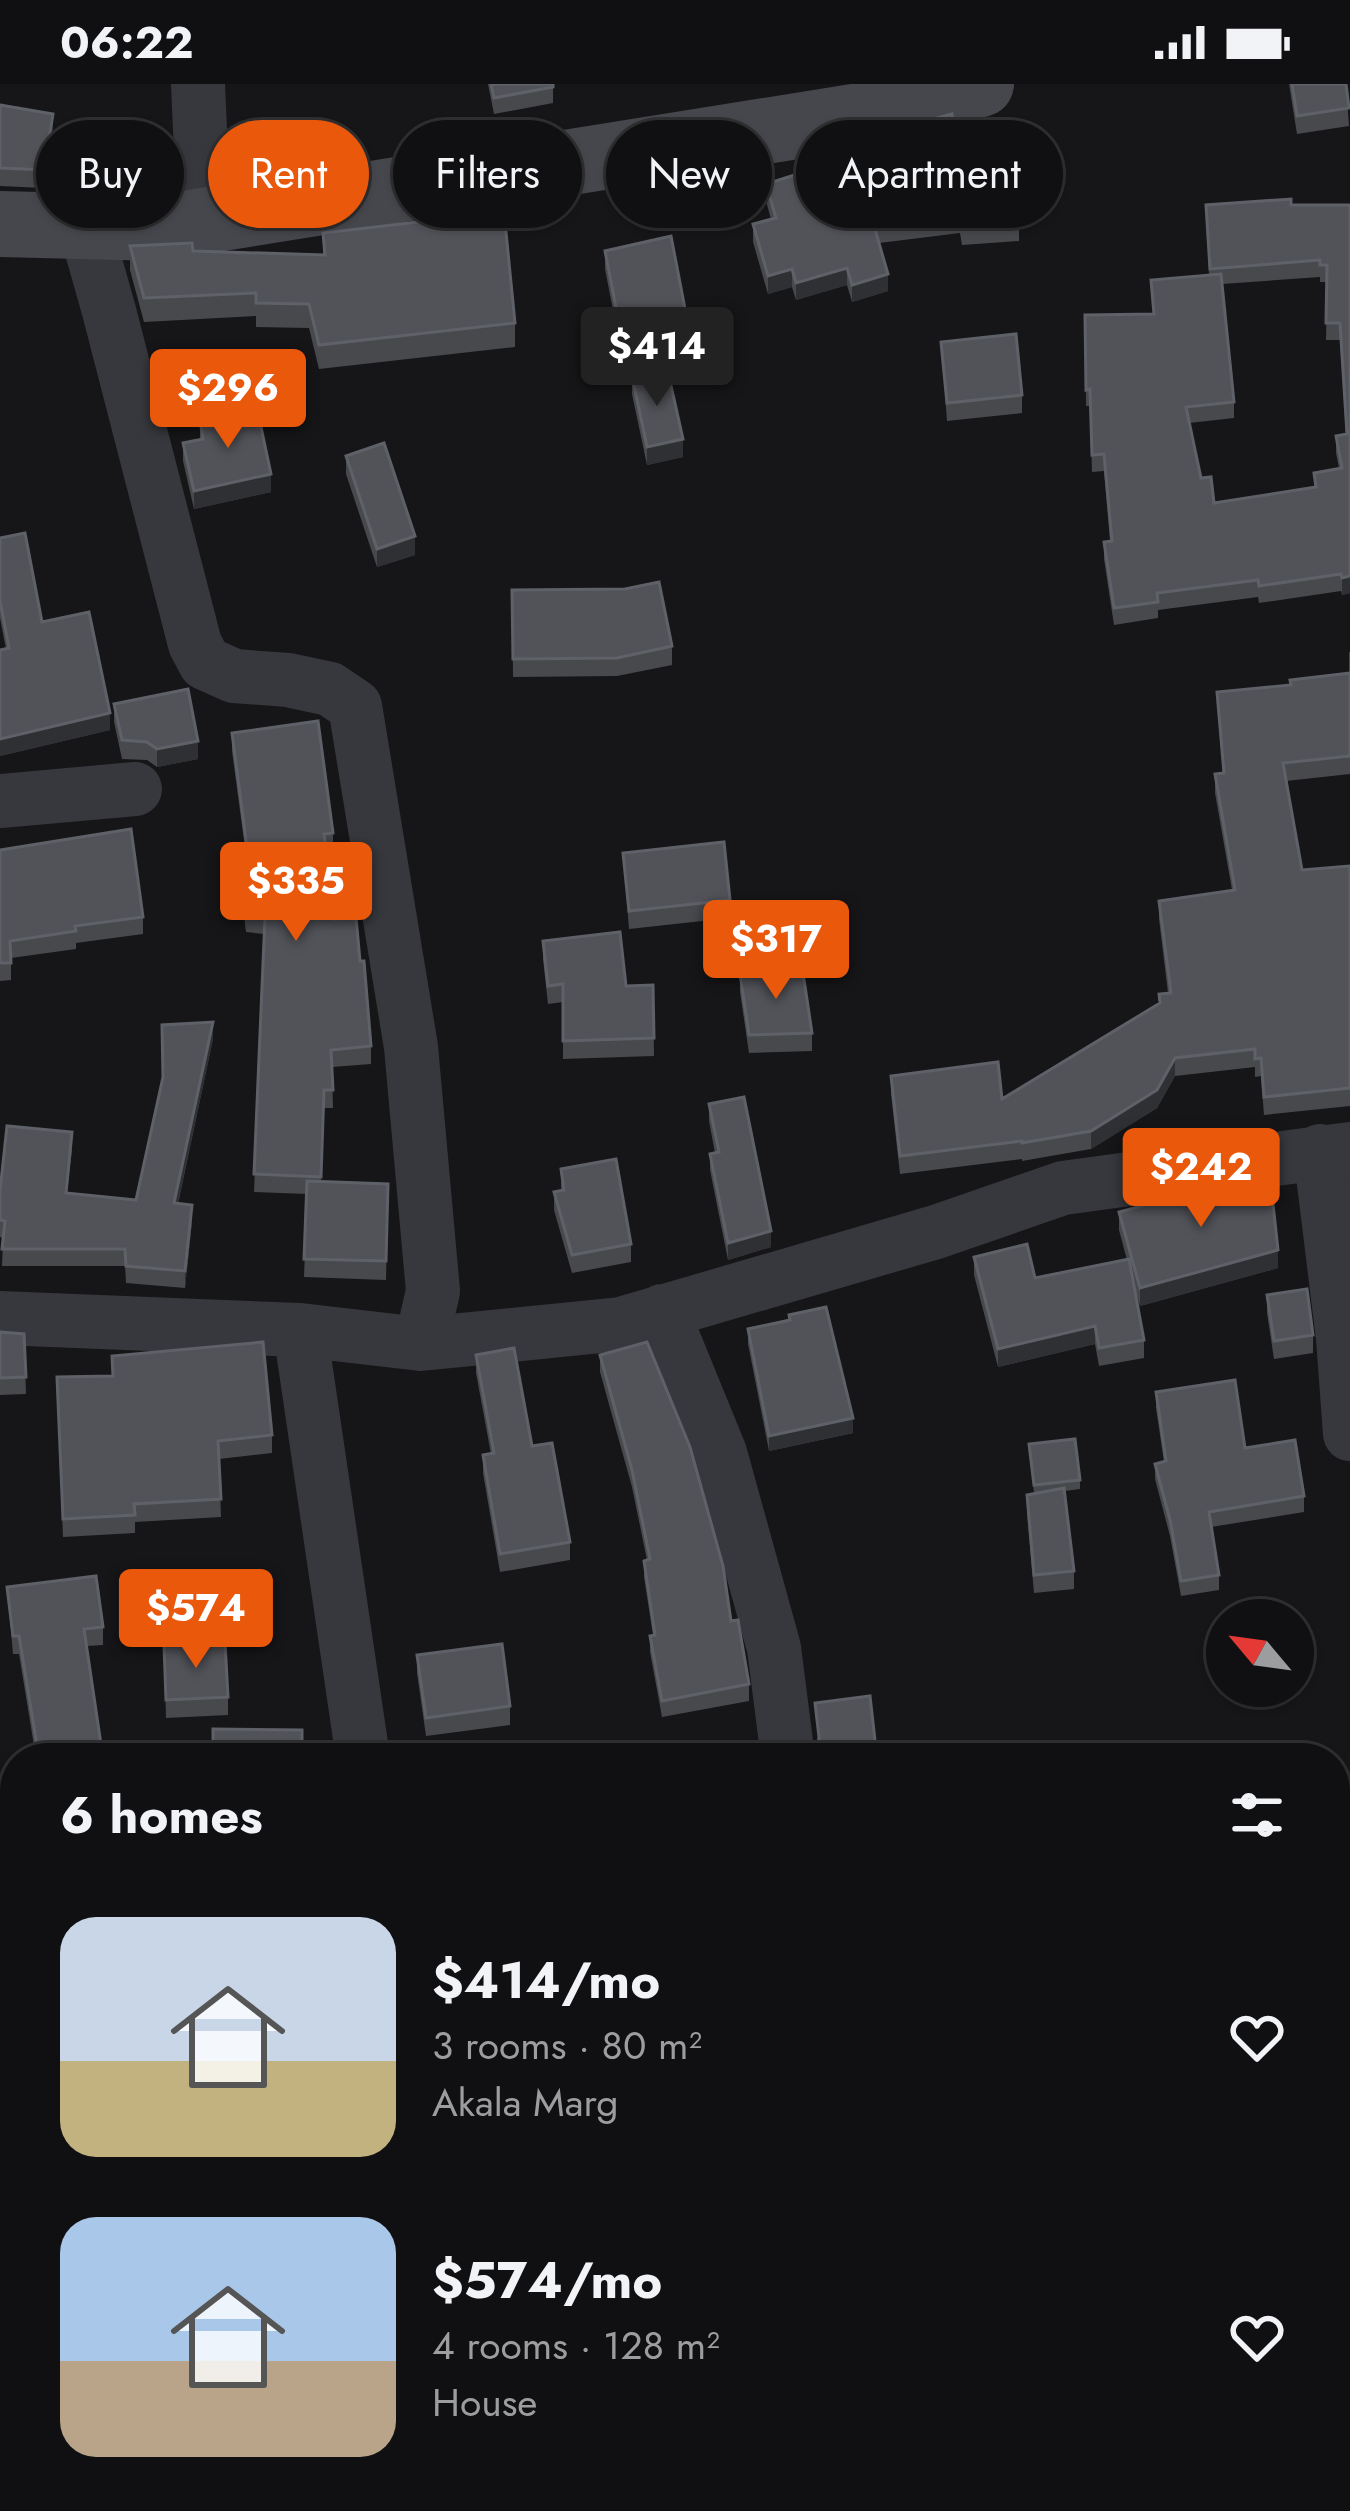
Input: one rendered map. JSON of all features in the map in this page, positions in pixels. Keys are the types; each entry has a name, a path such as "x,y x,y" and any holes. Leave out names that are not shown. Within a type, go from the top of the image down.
{"main road":[{"path":"184,224 872,114 982,84"},
{"path":"0,224 36,225"}],"street":[{"path":"197,84 204,220"},
{"path":"86,228 195,644 205,663 235,676 331,689 355,706 412,1047 433,1292 421,1344"},
{"path":"0,801 135,788"},
{"path":"0,1318 300,1330 421,1344 621,1324 936,1232 1063,1188 1335,1150 1350,1434"},
{"path":"662,1311 720,1453 773,1648 786,1743"},
{"path":"300,1330 361,1743"}],"building":[{"path":"491,84 553,84 553,87 494,98"},
{"path":"1292,84 1346,84 1349,108 1297,116"},
{"path":"0,105 53,114 52,120 36,120 36,170 0,168"},
{"path":"796,175 796,228 875,228 888,274 852,285 847,268 796,283 792,269 768,276 754,228 772,228 776,218 772,182"},
{"path":"1291,199 1291,205 1350,205 1350,576 1259,586 1258,580 1157,593 1158,602 1114,608 1104,542 1112,541 1104,454 1092,455 1085,315 1154,314 1151,280 1221,274 1234,402 1186,407 1201,478 1211,477 1214,503 1316,487 1314,473 1342,468 1336,436 1347,434 1340,323 1326,323 1327,265 1320,265 1320,260 1210,269 1206,205"},
{"path":"369,228 506,228 515,323 319,345 309,304 256,303 256,293 144,298 130,246 192,243 193,251 325,255 323,233"},
{"path":"671,236 686,314 621,333 605,251"},
{"path":"1016,334 1022,395 947,403 941,342"},
{"path":"668,372 683,439 647,447 632,376"},
{"path":"257,408 271,474 194,491 183,443 203,439 200,420"},
{"path":"384,443 415,536 377,549 346,456"},
{"path":"25,533 42,622 89,612 110,713 0,739 0,650 9,648 0,601 0,538"},
{"path":"659,582 672,646 617,658 513,659 512,590 625,589"},
{"path":"1350,673 1350,756 1283,763 1302,870 1350,866 1350,1088 1264,1097 1261,1058 1255,1059 1255,1049 1175,1058 1157,1090 1091,1131 900,1156 891,1076 998,1062 1002,1099 1160,1003 1159,994 1171,993 1159,901 1235,890 1215,774 1224,773 1217,692"},
{"path":"188,689 198,741 157,749 147,742 122,740 114,704"},
{"path":"318,721 333,833 324,834 334,919 356,917 371,1046 331,1050 333,1090 324,1090 321,1177 254,1174 265,917 246,914 238,849 247,848 232,733"},
{"path":"131,829 143,917 10,941 11,963 0,963 0,850"},
{"path":"724,842 730,900 629,911 623,853"},
{"path":"620,932 626,986 653,985 654,1038 563,1041 563,984 548,986 543,941"},
{"path":"802,966 812,1033 749,1035 740,974"},
{"path":"213,1022 174,1203 192,1205 185,1271 126,1266 125,1249 2,1249 5,1221 0,1220 0,1191 7,1126 72,1132 66,1193 136,1200 163,1077 162,1025"},
{"path":"744,1097 771,1231 728,1243 710,1154 719,1152 709,1104"},
{"path":"616,1159 631,1244 572,1255 554,1192 564,1190 561,1169"},
{"path":"1270,1176 1278,1250 1140,1288 1119,1212"},
{"path":"307,1181 388,1184 386,1261 304,1259"},
{"path":"1027,1244 1035,1278 1129,1259 1144,1340 1099,1348 1095,1326 998,1349 974,1257"},
{"path":"1307,1289 1313,1335 1274,1341 1267,1295"},
{"path":"826,1307 853,1418 769,1436 748,1329"},
{"path":"0,1332 24,1334 26,1377 0,1378"},
{"path":"263,1342 272,1435 218,1441 221,1499 134,1504 135,1515 63,1519 57,1377 113,1376 112,1356"},
{"path":"647,1342 690,1447 723,1566 731,1621 738,1620 749,1684 662,1701 650,1636 655,1635 644,1561 650,1559 632,1470 600,1355"},
{"path":"514,1348 532,1446 552,1443 570,1542 500,1554 483,1455 494,1453 476,1355"},
{"path":"1235,1380 1245,1448 1295,1440 1304,1496 1209,1512 1219,1575 1181,1581 1155,1464 1166,1461 1156,1392"},
{"path":"1075,1439 1080,1480 1034,1485 1029,1444"},
{"path":"1064,1488 1074,1571 1034,1575 1027,1495"},
{"path":"96,1576 103,1627 84,1629 101,1743 37,1743 7,1587"},
{"path":"225,1642 228,1697 166,1700 164,1645"},
{"path":"502,1644 510,1706 426,1718 417,1655"},
{"path":"870,1696 875,1743 818,1743 815,1703"},
{"path":"213,1729 302,1730 302,1743 213,1743"}]}
